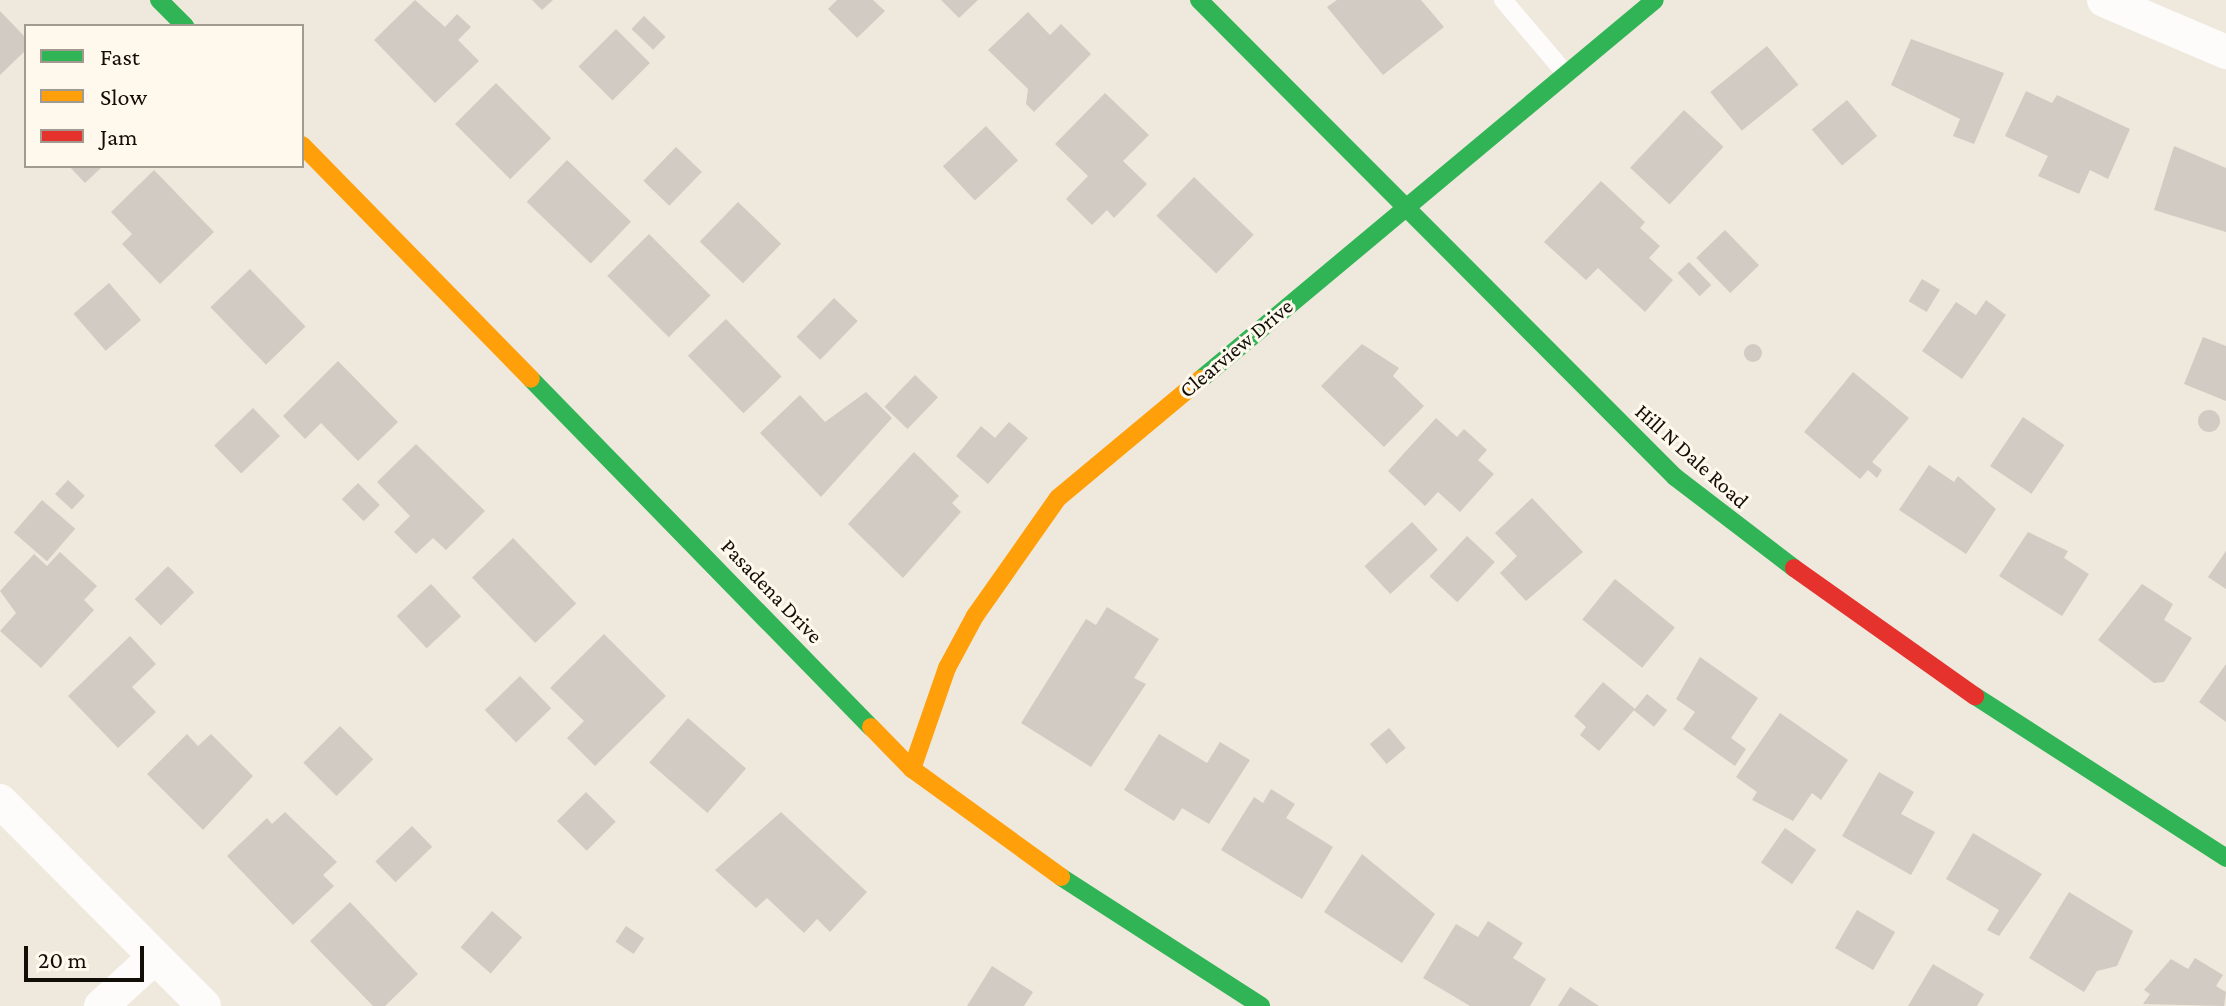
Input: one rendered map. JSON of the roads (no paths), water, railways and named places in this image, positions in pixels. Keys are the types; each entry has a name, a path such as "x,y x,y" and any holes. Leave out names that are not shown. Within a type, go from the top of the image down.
{"street":[{"path":"159,0 183,24"},
{"name":"Hill N Dale Road","path":"1199,0 1403,210 1675,477 1792,574 2226,858"},
{"name":"Clearview Drive","path":"912,769 947,668 1027,532 1100,461 1655,0"},
{"path":"2104,0 2226,52"},
{"name":"Pasadena Drive","path":"304,147 912,769 1084,894 1261,1006"},
{"path":"0,801 204,1006"},
{"path":"101,1006 154,958"}],"lane":[{"path":"1503,0 1566,74"}]}
